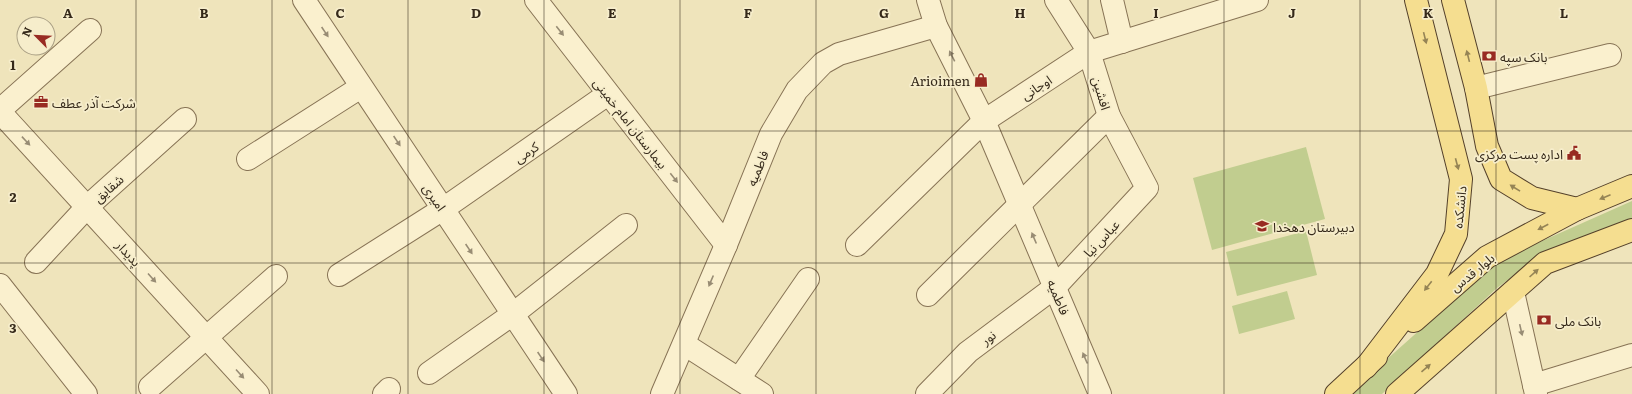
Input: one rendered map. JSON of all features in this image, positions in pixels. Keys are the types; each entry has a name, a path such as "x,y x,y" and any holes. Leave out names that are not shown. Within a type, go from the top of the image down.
{"main road":[{"name":"دانشکده","path":"1366,367 1437,274 1456,234 1461,179 1416,0"},
{"path":"1453,0 1476,88 1487,146 1501,179 1532,198 1578,209"},
{"name":"بلوار قدس","path":"1336,394 1427,309 1487,257 1578,209 1632,186"},
{"path":"1397,394 1545,263 1632,230"}],"street":[{"name":"امیری","path":"304,0 566,394"},
{"name":"بیمارستان امام خمینی","path":"536,0 726,245"},
{"name":"فاطمیه","path":"928,0 936,26 984,121 1100,394"},
{"name":"افشین","path":"1056,0 1089,52 1109,116 1147,188"},
{"path":"1112,0 1122,42"},
{"name":"اوجانی","path":"857,245 984,121 1089,52 1257,0"},
{"name":"فاطمیه","path":"662,394 726,245 771,134 797,90 823,63 839,54 936,26"},
{"path":"0,111 90,30"},
{"path":"1476,88 1610,55"},
{"path":"248,159 361,87"},
{"name":"کرمی","path":"339,275 443,209 608,94"},
{"name":"پدیدار","path":"0,111 258,394"},
{"path":"928,295 1109,116"},
{"name":"شقایق","path":"36,262 87,207 185,119"},
{"name":"عباس نیا","path":"1055,287 1147,188"},
{"path":"429,373 513,314 626,225"},
{"path":"150,387 276,276"},
{"path":"739,379 808,279"},
{"path":"0,285 86,394"},
{"name":"نور","path":"927,394 968,352 1055,287"},
{"path":"1513,292 1535,390 1632,355"},
{"path":"684,344 762,394"}],"green space":[{"path":"1306,147 1325,219 1212,250 1193,178"},
{"path":"1632,201 1632,221 1541,255 1497,288 1382,394 1348,394 1497,261"},
{"path":"1306,231 1317,275 1237,296 1226,252"},
{"path":"1287,291 1295,319 1239,334 1232,306"}],"place":[{"name":"بانک سپه","path":"1489,56"},
{"name":"Arioimen","path":"981,80"},
{"name":"شرکت آذر عطف","path":"41,102"},
{"name":"اداره پست مرکزی","path":"1574,153"},
{"name":"دبیرستان دهخدا","path":"1262,226"},
{"name":"بانک ملی","path":"1544,320"}]}
